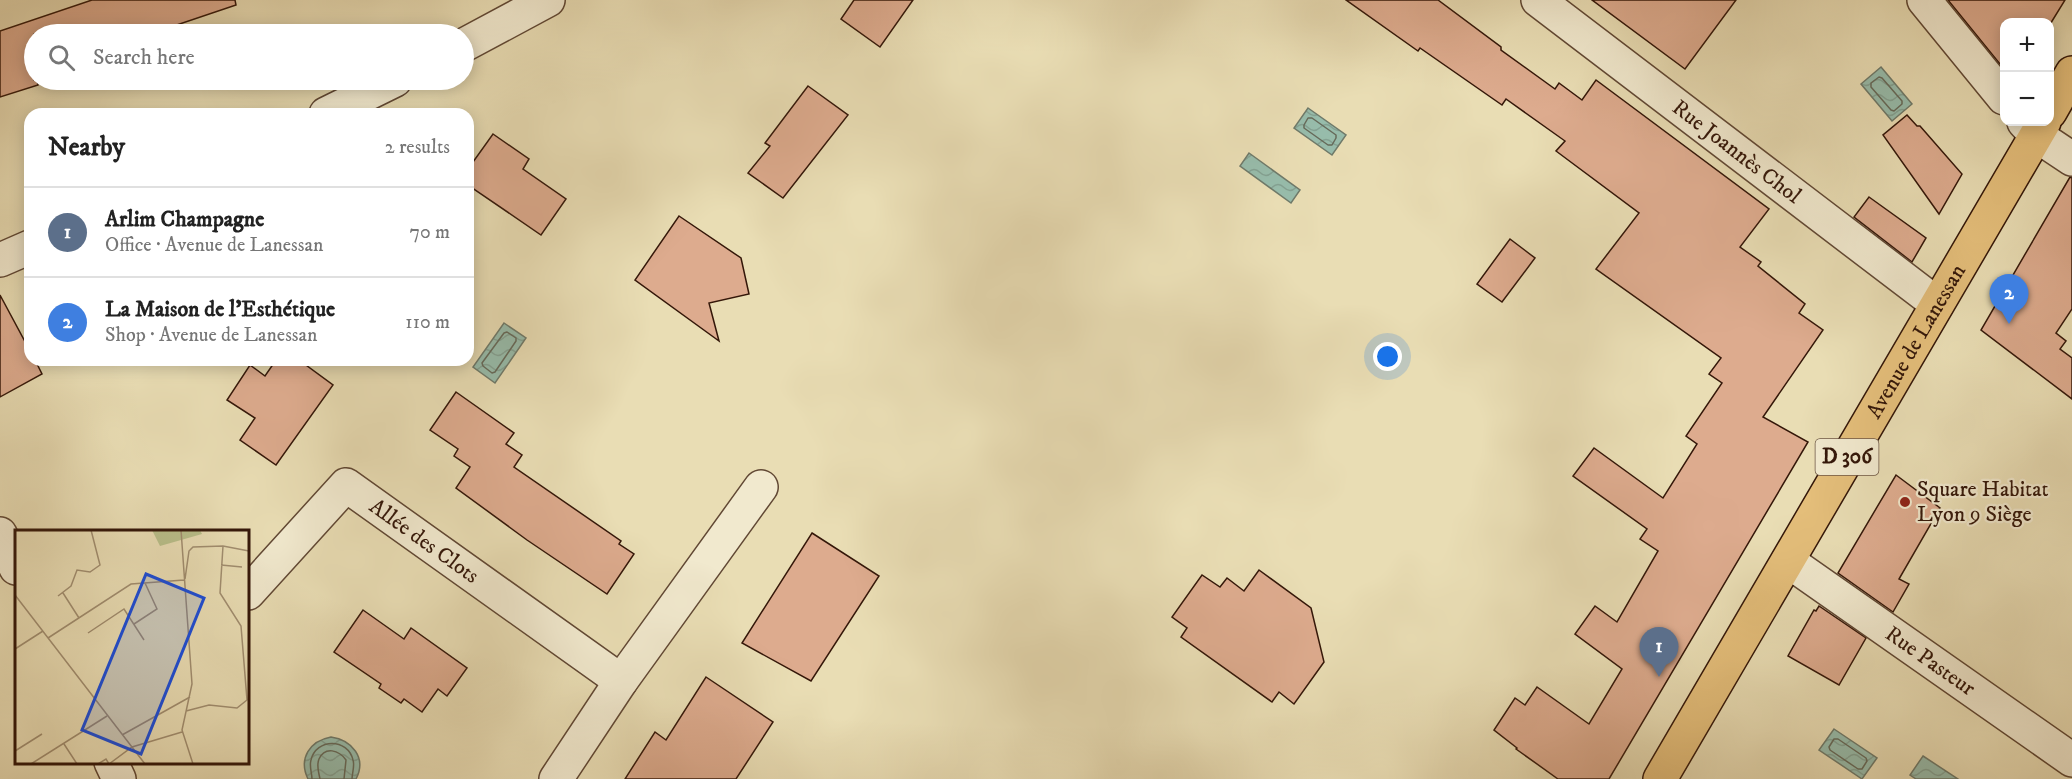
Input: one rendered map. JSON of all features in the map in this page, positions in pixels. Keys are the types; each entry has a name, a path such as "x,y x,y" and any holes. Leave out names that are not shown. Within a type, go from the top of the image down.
{"main road":[{"name":"Avenue de Lanessan","path":"2054,99 2072,73"},
{"name":"Avenue de Lanessan","path":"1660,779 1937,304 2036,126"}],"street":[{"path":"474,40 548,0"},
{"name":"Rue Joannès Chol","path":"1538,0 1937,304"},
{"path":"1924,0 2000,93"},
{"path":"338,108 375,90"},
{"path":"2041,126 2072,159"},
{"path":"0,260 24,250"},
{"name":"Allée des Clots","path":"249,592 346,484 621,681"},
{"path":"556,779 621,681 761,487"},
{"path":"0,534 15,566"},
{"name":"Rue Pasteur","path":"1788,561 2072,760"},
{"path":"112,764 119,779"}],"water":[{"path":"1881,67 1912,104 1892,121 1861,84"},
{"path":"1308,108 1346,135 1332,155 1294,128"},
{"path":"1249,153 1300,190 1291,203 1240,166"},
{"path":"504,323 526,338 495,383 474,366"},
{"path":"1834,729 1877,758 1862,779 1819,750"},
{"path":"331,737 345,742 355,751 360,764 356,779 308,779 304,764 308,752 317,742"},
{"path":"1923,756 1958,779 1916,779 1910,775"}],"building":[{"path":"92,0 235,0 236,5 180,24 24,24 24,89 0,97 0,31"},
{"path":"854,0 913,0 880,47 841,19"},
{"path":"1346,0 1438,0 1555,89 1559,83 1582,100 1596,80 1769,209 1740,247 1761,262 1758,266 1805,304 1799,313 1823,330 1763,417 1808,442 1609,779 1558,779 1494,730 1515,698 1525,705 1537,687 1589,724 1622,669 1575,634 1595,606 1617,622 1658,551 1640,539 1647,529 1573,476 1594,448 1663,498 1697,444 1686,436 1722,383 1709,374 1721,358 1596,269 1639,213 1556,151 1565,141 1506,99 1502,105 1420,48 1418,51"},
{"path":"1592,0 1736,0 1685,69"},
{"path":"1948,0 2065,0 2054,18 2000,18 2000,64"},
{"path":"808,86 848,115 783,198 748,173 770,146 765,143"},
{"path":"1907,115 1917,126 1920,126 1962,174 1939,214 1883,135"},
{"path":"493,134 529,159 523,169 566,199 541,235 474,189 474,161"},
{"path":"2070,177 2072,178 2072,309 2056,333 2066,341 2060,349 2072,358 2072,399 1981,330"},
{"path":"1869,197 1926,238 1912,262 1854,217"},
{"path":"679,216 741,258 749,294 709,303 719,341 635,280"},
{"path":"1510,239 1535,258 1502,302 1477,284"},
{"path":"0,295 24,340 24,366 38,366 42,374 0,397"},
{"path":"249,366 265,376 272,366 307,366 333,385 276,465 240,440 255,418 227,400"},
{"path":"456,392 514,433 506,444 522,455 514,467 621,541 619,544 634,554 607,594 456,488 470,467 454,456 458,449 430,430"},
{"path":"1896,475 1940,508 1899,579 1909,584 1893,612 1838,573"},
{"path":"812,533 879,576 811,681 742,643"},
{"path":"1259,570 1311,608 1324,662 1294,704 1279,692 1272,702 1181,637 1187,628 1172,617 1202,575 1220,587 1227,578 1244,591"},
{"path":"1819,606 1866,638 1839,685 1788,656 1814,610 1816,611"},
{"path":"363,610 404,639 411,628 467,668 447,696 438,689 422,712 404,699 401,703 379,688 381,684 334,652"},
{"path":"706,677 773,722 736,779 625,779 655,732 666,740"}],"place":[{"name":"La Maison de l'Esthétique","path":"2009,324"},
{"name":"Square Habitat Lyon 9 Siège","path":"1905,502"},
{"name":"Arlim Champagne","path":"1659,677"}]}
